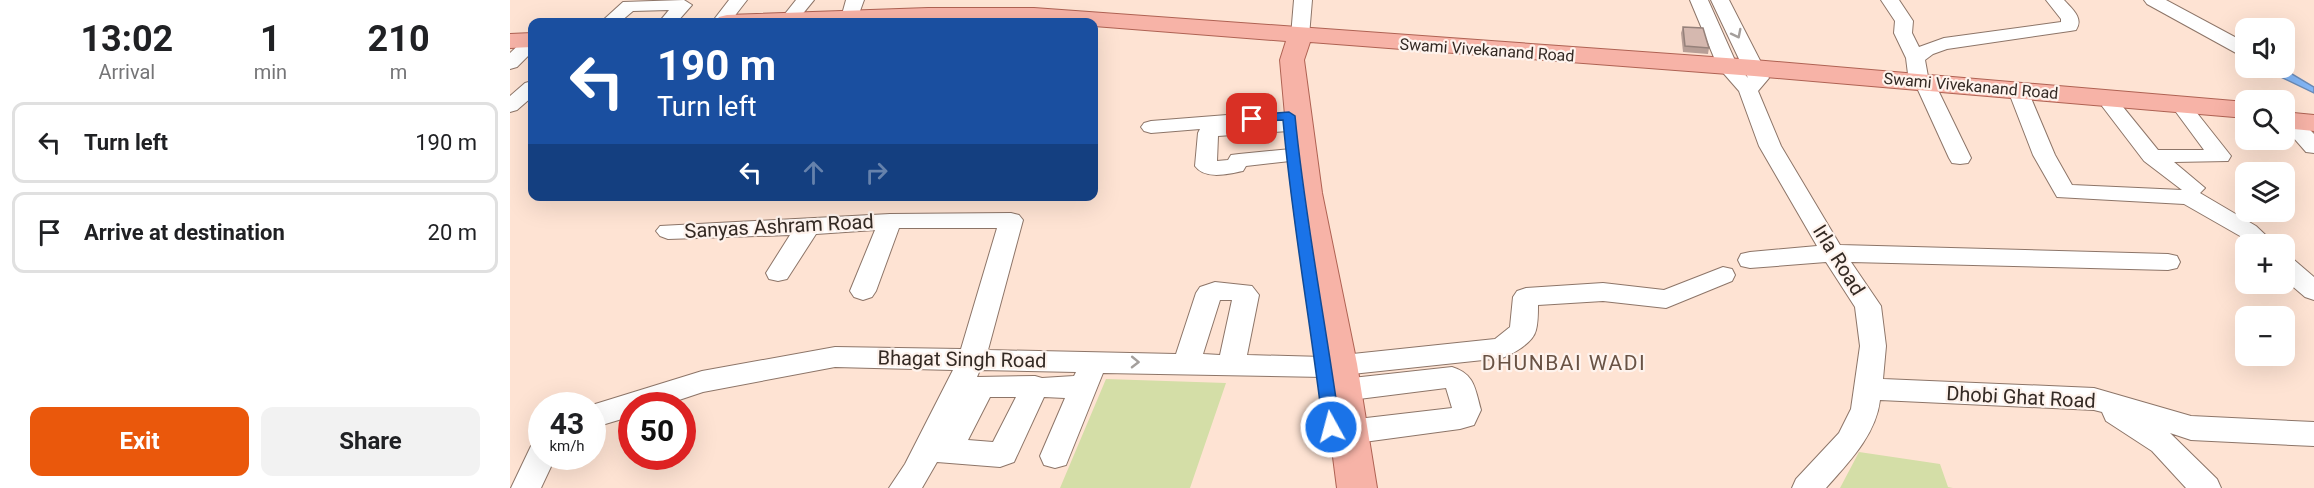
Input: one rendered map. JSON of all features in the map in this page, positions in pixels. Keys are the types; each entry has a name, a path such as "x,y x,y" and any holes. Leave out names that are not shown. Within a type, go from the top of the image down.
{"main road":[{"name":"Swami Vivekanand Road","path":"808,18 854,13 1034,15 1070,18"},
{"name":"Swami Vivekanand Road","path":"854,13 882,18"},
{"name":"Swami Vivekanand Road","path":"1098,20 1745,76 1921,76 2235,109"},
{"name":"Swami Vivekanand Road","path":"1098,26 1296,37"},
{"path":"510,34 528,33"},
{"path":"1296,37 1284,60 1280,156 1355,432 1357,488"},
{"path":"1296,37 1292,60 1307,193 1339,377 1339,488"},
{"path":"510,41 528,41"},
{"name":"Swami Vivekanand Road","path":"1921,76 2021,98 2235,116"}],"street":[{"path":"724,18 738,0"},
{"path":"731,18 746,0"},
{"path":"790,18 804,0"},
{"path":"1296,37 1303,0"},
{"path":"1699,0 1745,76"},
{"path":"1720,0 1745,76"},
{"path":"1890,0 1904,21 1903,33 1960,158"},
{"path":"1921,76 1926,50 1944,44 2070,26 2070,18 2055,0"},
{"path":"2153,0 2235,46"},
{"path":"614,18 629,6 683,5 672,18"},
{"path":"510,63 528,45"},
{"name":"Irla Road","path":"1745,76 1770,146 1833,253 1868,306 1874,346 1865,409 1849,441 1807,488"},
{"path":"510,106 528,90"},
{"path":"2021,98 2044,155 2065,192 2189,196 2251,234"},
{"path":"2112,105 2152,156 2194,188"},
{"path":"2152,156 2220,156 2186,112"},
{"path":"2296,118 2314,147"},
{"path":"1151,127 1282,122"},
{"path":"1216,126 1208,133 1207,168 1235,166 1239,160 1280,156"},
{"name":"Sanyas Ashram Road","path":"668,231 808,227 890,221 1011,220 972,359"},
{"path":"863,291 890,221"},
{"path":"778,273 808,227"},
{"path":"1750,260 1833,253 2168,262"},
{"path":"1339,377 1502,348 1523,331 1527,297 1603,292 1666,299 1723,275"},
{"path":"2295,275 2314,291"},
{"name":"Bhagat Singh Road","path":"606,413 702,382 835,357 972,359 1016,372 1060,361 1211,361 1339,377"},
{"path":"904,488 938,450 955,416 972,359"},
{"path":"1018,454 1060,361"},
{"path":"1055,456 1094,361"},
{"path":"938,450 1000,454 1006,450 1035,387 1016,372 981,386 955,416"},
{"path":"1339,377 1452,377 1458,381 1467,410 1464,417 1460,418 1355,432"},
{"path":"1048,387 1084,387"},
{"name":"Dhobi Ghat Road","path":"1868,389 2094,399 2191,428 2314,435"},
{"path":"2094,399 2162,443 2206,488"},
{"path":"526,488 535,470"}],"green space":[{"path":"1106,379 1226,383 1190,488 1060,488"},
{"path":"1859,452 1940,464 1948,487 1953,488 1840,488"}],"water":[{"path":"2295,76 2314,87 2314,93 2283,78 2295,78"}],"building":[{"path":"1683,27 1703,28 1709,48 1685,46"}],"district":[{"name":"DHUNBAI WADI","path":"1564,363"}],"route":[{"path":"1252,119 1289,116 1291,155 1324,366 1331,427"}]}
